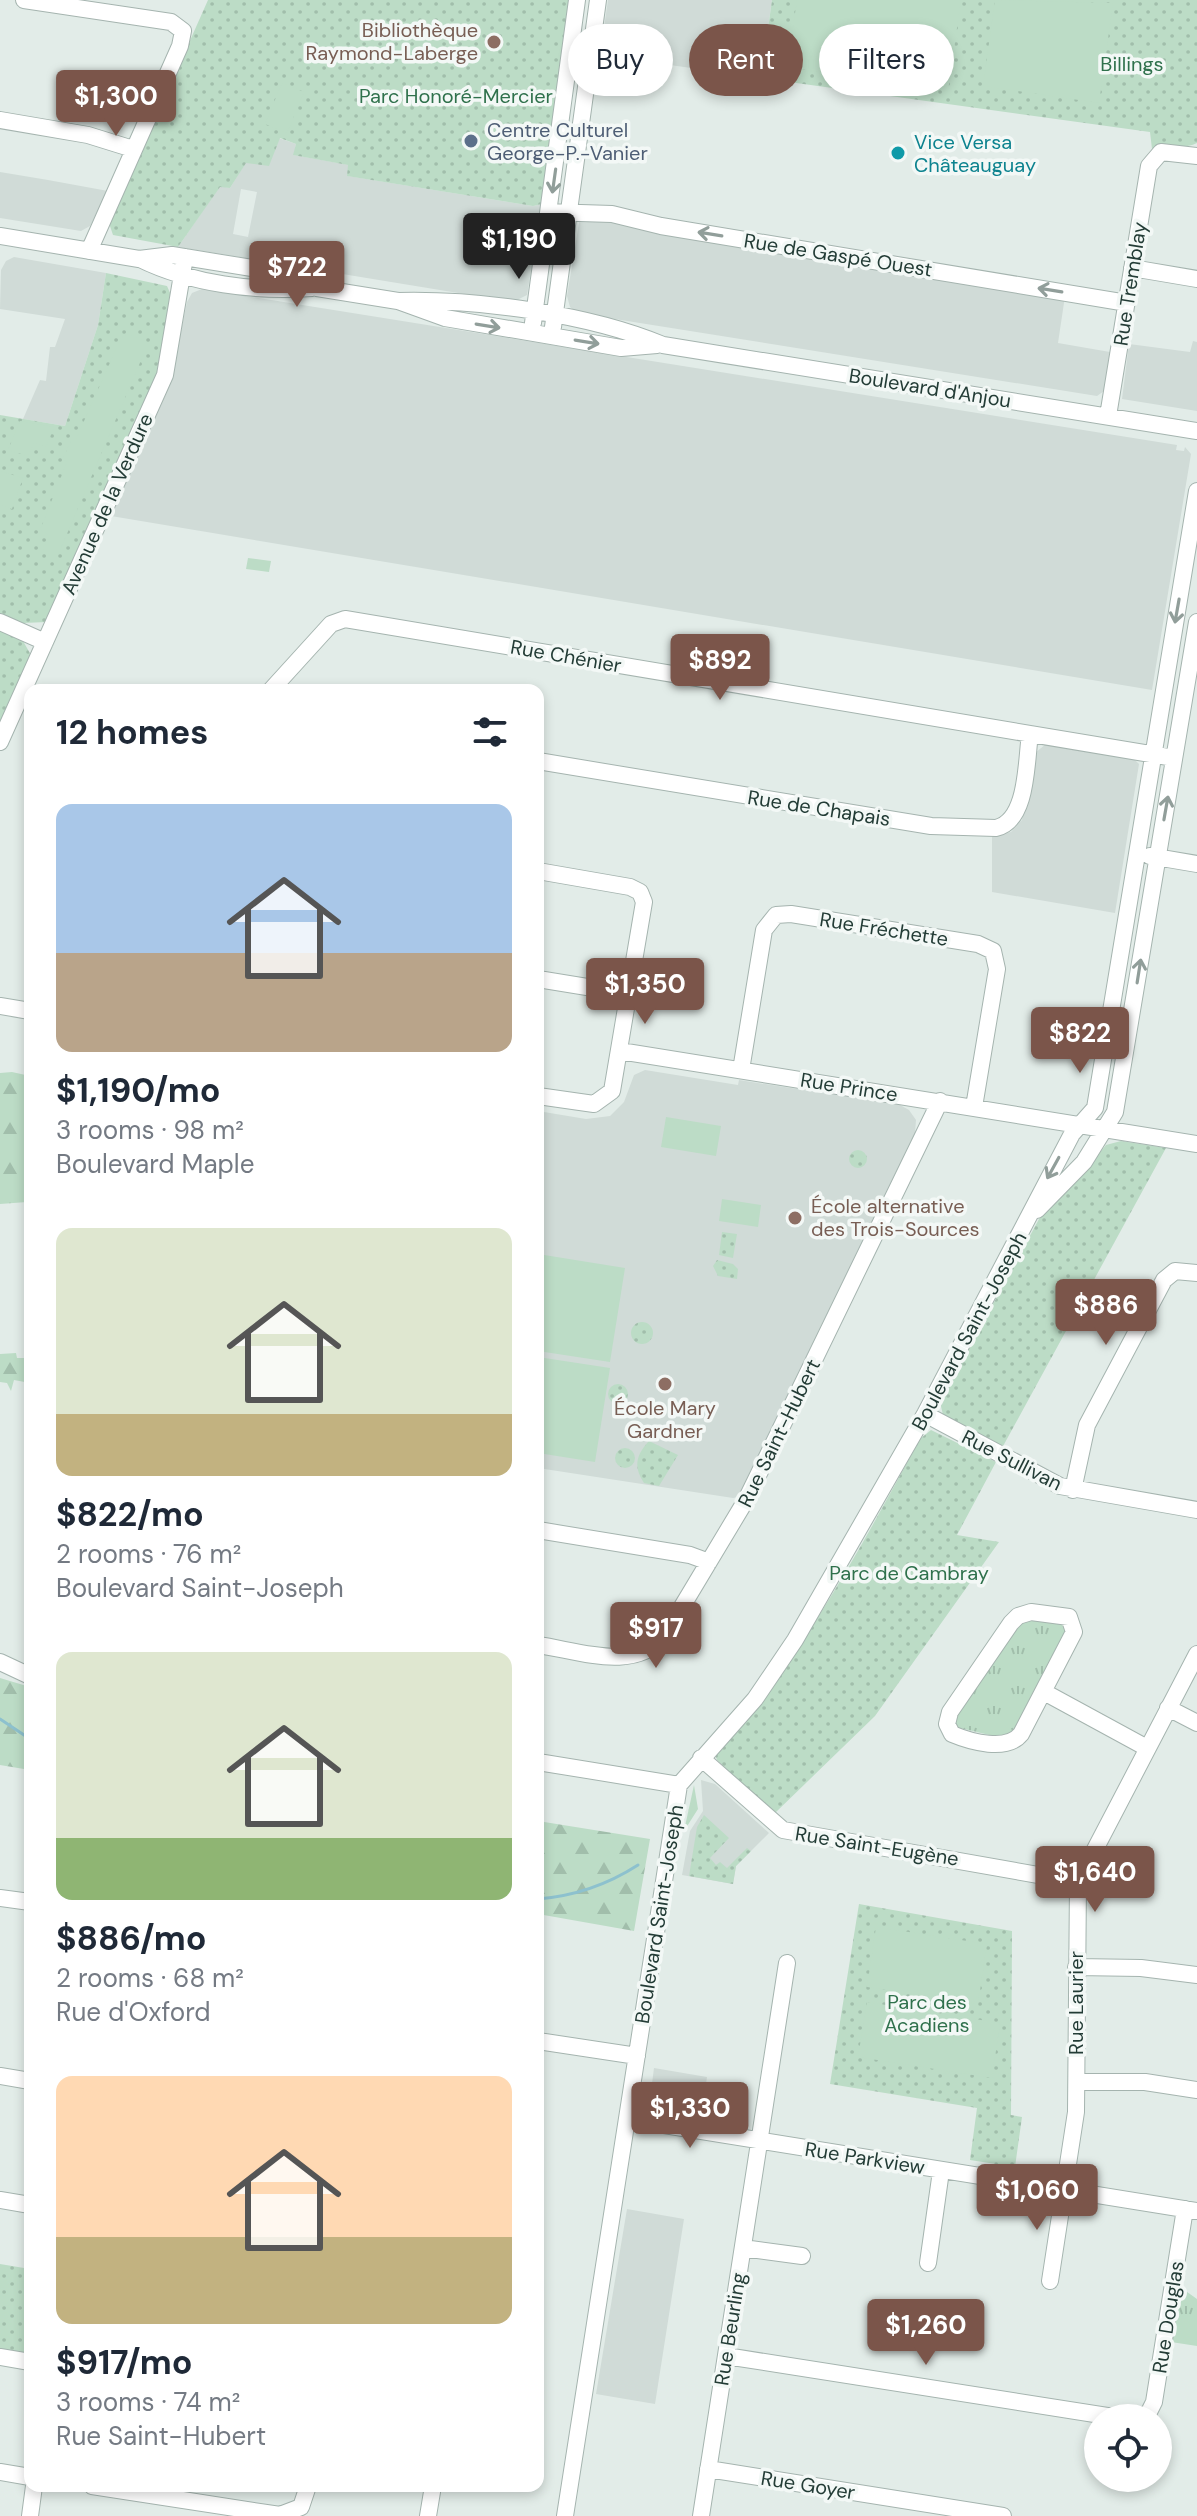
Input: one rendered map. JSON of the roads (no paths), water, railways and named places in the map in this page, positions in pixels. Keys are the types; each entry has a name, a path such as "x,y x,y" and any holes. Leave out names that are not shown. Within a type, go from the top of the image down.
{"street":[{"path":"24,0 171,22 182,27 180,46 89,251"},
{"path":"574,24 577,0"},
{"path":"595,24 598,0"},
{"path":"531,333 568,71"},
{"path":"552,336 586,96"},
{"path":"0,120 88,135 133,149"},
{"path":"558,149 578,152"},
{"name":"Rue Tremblay","path":"1108,416 1149,166 1158,154 1197,156"},
{"name":"Rue de Gaspé Ouest","path":"549,212 603,215 1127,303"},
{"name":"Boulevard d'Anjou","path":"0,236 139,259 185,257 280,273 317,288 398,301 448,300 555,317 625,330 663,345 1197,431"},
{"name":"Avenue de la Verdure","path":"26,684 162,383 170,356 185,257"},
{"name":"Boulevard d'Anjou","path":"139,259 182,276 275,291 317,288"},
{"path":"1132,268 1197,279"},
{"name":"Boulevard d'Anjou","path":"398,301 445,318 621,348 663,345"},
{"name":"Boulevard Saint-Joseph","path":"565,2516 679,1785 755,1699 780,1663 925,1414 1072,1134 1095,1108 1164,685 1193,539 1197,491"},
{"name":"Rue Chénier","path":"281,684 331,624 345,619 1174,758"},
{"path":"0,622 45,642"},
{"name":"Boulevard Saint-Joseph","path":"1031,1217 1077,1171 1107,1129 1115,1112 1197,622"},
{"path":"1164,685 1186,689"},
{"name":"Avenue de la Verdure","path":"0,742 24,689"},
{"name":"Rue de Chapais","path":"544,762 931,826 996,828 1006,825 1017,811 1030,734"},
{"path":"1137,854 1197,864"},
{"path":"544,872 624,885 640,892 644,909 612,1091 603,1101 590,1104 544,1097"},
{"name":"Rue Fréchette","path":"741,1070 764,930 772,917 791,914 978,944 993,951 997,969 974,1107"},
{"path":"544,980 630,994"},
{"path":"0,1006 24,1010"},
{"name":"Rue Prince","path":"620,1051 1197,1144"},
{"name":"Rue Saint-Hubert","path":"544,1646 621,1657 650,1651 669,1630 746,1500 940,1101"},
{"path":"1073,1490 1087,1425 1164,1280 1175,1271 1197,1273"},
{"name":"Rue Sullivan","path":"925,1414 1039,1477 1073,1490 1197,1510"},
{"path":"544,1531 687,1554 709,1562"},
{"path":"1027,1612 1065,1616 1074,1627 1070,1644 1044,1692 1021,1734 1010,1743 961,1737 940,1730 1011,1623 1027,1612"},
{"name":"Rue Laurier","path":"1050,2281 1076,2112 1078,1882 1197,1654"},
{"path":"0,1662 24,1673"},
{"path":"1044,1692 1147,1748"},
{"path":"1168,1708 1197,1723"},
{"name":"Rue Saint-Eugène","path":"701,1758 783,1830 1078,1882"},
{"path":"544,1763 679,1785"},
{"path":"0,1898 24,1901"},
{"name":"Rue Beurling","path":"701,2516 787,1963"},
{"path":"1076,1967 1156,1969 1197,1975"},
{"path":"544,2042 637,2056"},
{"path":"0,2076 24,2080"},
{"path":"1077,2082 1145,2082 1197,2090"},
{"name":"Rue Parkview","path":"627,2119 1191,2210"},
{"path":"928,2263 941,2171"},
{"path":"0,2200 24,2204"},
{"name":"Rue Douglas","path":"1153,2404 1191,2210"},
{"path":"743,2248 802,2256"},
{"path":"726,2356 1084,2412"},
{"path":"0,2357 24,2361"},
{"name":"Rue Goyer","path":"708,2469 1003,2516"},
{"path":"0,2472 24,2476"},
{"path":"30,2516 33,2492"},
{"path":"131,2492 280,2515 301,2507 306,2492"},
{"path":"428,2516 432,2492"}],"waterway":[{"path":"0,1719 24,1735"},
{"path":"544,1898 590,1888 638,1865"}],"place":[{"name":"Bibliothèque Raymond-Laberge","path":"494,42"},
{"name":"Centre Culturel George-P.-Vanier","path":"471,141"},
{"name":"Vice Versa Châteauguay","path":"898,153"},
{"name":"École alternative des Trois-Sources","path":"795,1218"},
{"name":"École Mary Gardner","path":"665,1384"}],"park label":[{"name":"Billings","path":"1132,64"},
{"name":"Parc Honoré-Mercier","path":"456,96"},
{"name":"Parc de Cambray","path":"909,1573"},
{"name":"Parc des Acadiens","path":"927,2014"}]}
